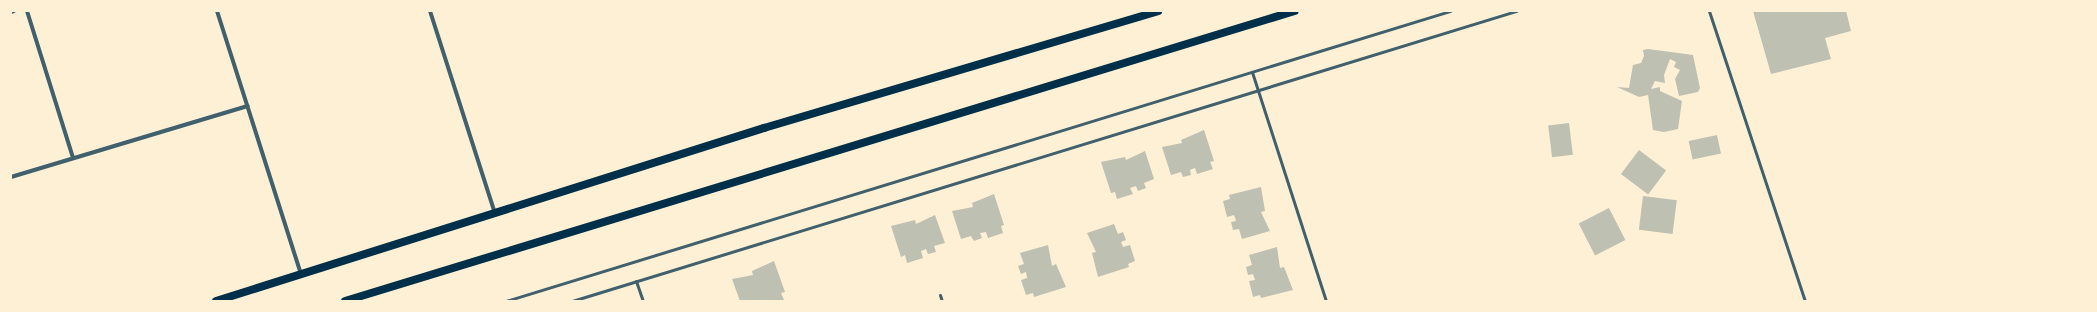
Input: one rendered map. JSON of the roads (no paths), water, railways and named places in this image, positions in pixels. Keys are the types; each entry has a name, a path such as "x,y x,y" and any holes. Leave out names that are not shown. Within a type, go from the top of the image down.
{"main road":[{"path":"216,301 764,128 1158,11"},
{"path":"345,301 1295,11"}],"street":[{"path":"27,11 73,158"},
{"path":"218,11 301,274"},
{"path":"430,11 495,213"},
{"path":"11,177 248,106"}],"lane":[{"path":"506,301 1450,11"},
{"path":"572,301 1516,11"},
{"path":"1709,11 1805,301"},
{"path":"1252,72 1326,301"},
{"path":"636,281 642,301"},
{"path":"940,295 942,301"}]}
